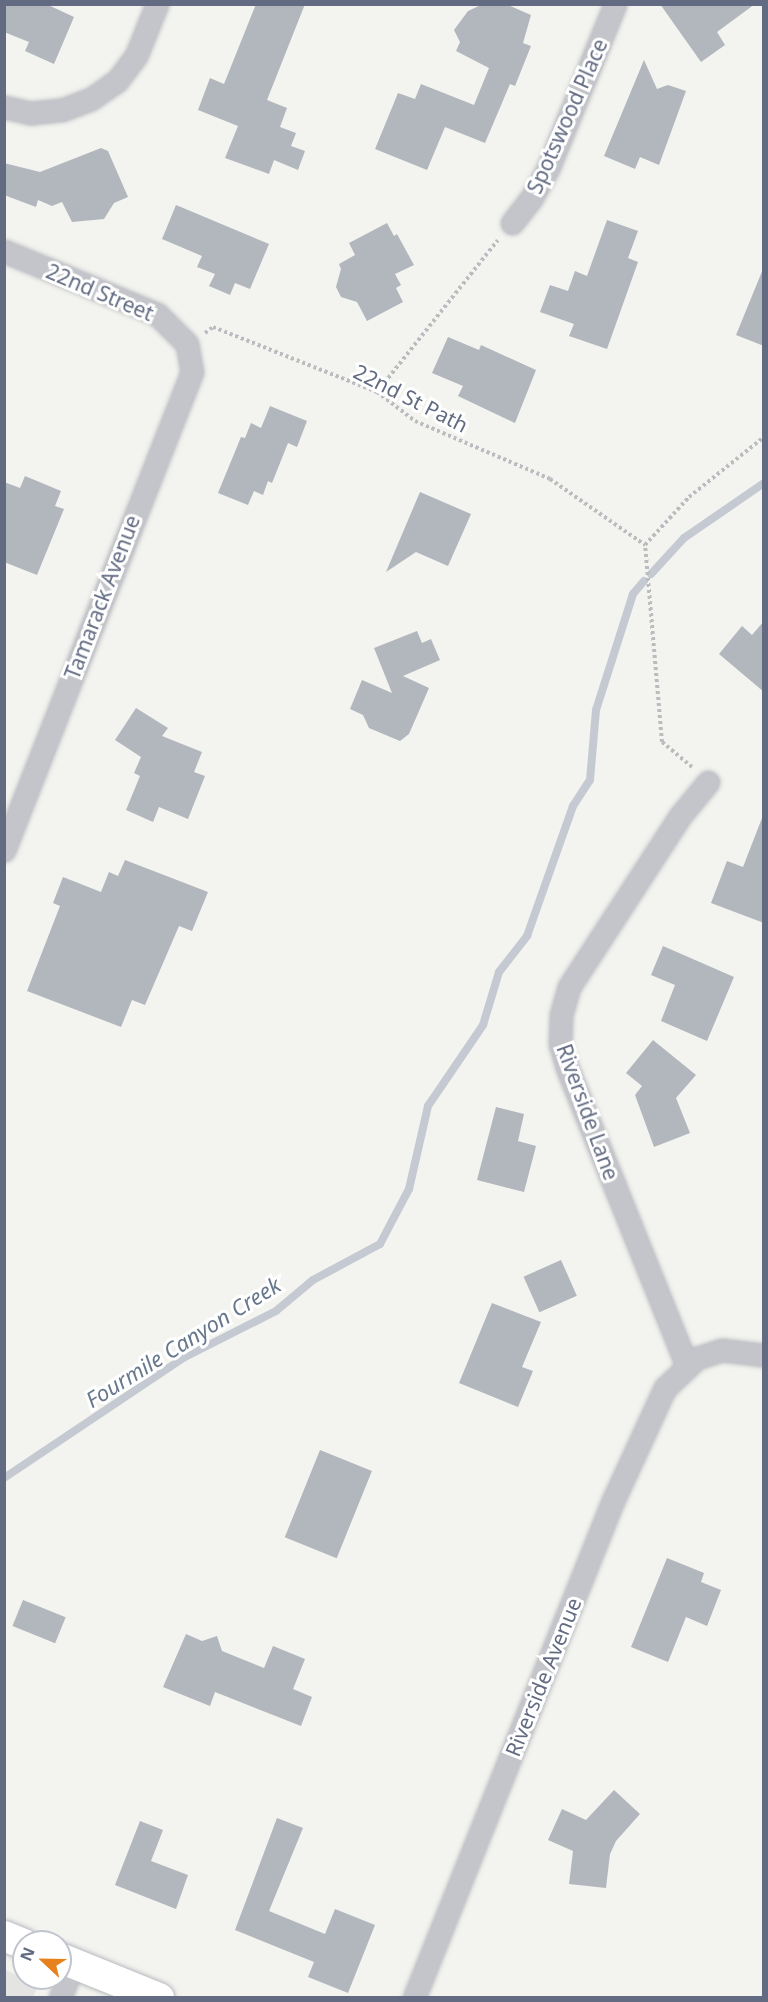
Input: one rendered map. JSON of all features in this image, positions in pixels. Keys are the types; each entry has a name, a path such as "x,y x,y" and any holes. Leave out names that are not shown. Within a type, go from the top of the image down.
{"street":[{"path":"4,107 31,113 62,110 91,99 117,81 136,56 157,4"},
{"name":"Spotswood Place","path":"512,223 531,199 549,166 615,4"},
{"name":"22nd Street","path":"4,251 157,314 187,345"},
{"name":"Tamarack Avenue","path":"4,850 192,372 187,345"},
{"name":"Riverside Lane","path":"687,1365 567,1067 560,1044 561,1015 569,987 680,816 708,782"},
{"path":"687,1365 722,1350 764,1355"},
{"name":"Riverside Avenue","path":"414,1998 612,1503 665,1388 687,1365"},
{"path":"72,1963 159,1998"}],"path":[{"path":"377,392 512,223"},
{"name":"22nd St Path","path":"187,345 213,327 377,392 415,421 550,479 645,545"},
{"path":"708,782 662,742 645,545 689,497 764,437"}],"shaded area":[{"path":"5,1970 12,1973 12,1990 36,1990 33,1997 5,1997"}],"building":[{"path":"4,4 46,4 74,17 54,64 25,51 29,42 4,32"},
{"path":"256,4 305,4 267,100 287,108 280,127 296,133 291,146 305,151 298,170 274,160 269,174 225,158 238,126 198,110 210,78 224,84"},
{"path":"483,4 506,4 531,15 523,43 531,46 515,86 510,84 485,143 445,127 427,170 375,149 398,93 415,99 421,84 474,105 489,68 456,51 460,42 454,30 468,11"},
{"path":"660,4 755,4 717,32 725,45 701,62"},
{"path":"644,60 657,89 668,85 686,91 659,165 640,157 635,169 604,156"},
{"path":"101,148 108,151 128,197 114,203 104,219 72,222 62,202 52,206 38,200 36,207 4,195 4,163 40,172"},
{"path":"176,205 269,244 250,289 235,283 230,295 209,286 215,274 197,267 202,256 162,239"},
{"path":"607,220 638,231 628,258 638,262 607,349 569,336 574,324 540,312 550,285 568,291 575,271 587,276"},
{"path":"387,223 394,236 397,234 414,265 395,274 401,285 396,288 403,302 367,321 357,302 341,297 336,287 341,269 339,264 355,255 349,243"},
{"path":"764,269 764,346 736,335"},
{"path":"448,337 479,350 481,345 536,370 515,423 458,396 463,386 432,373"},
{"path":"270,406 307,421 297,447 288,443 272,483 268,481 263,495 254,491 248,505 218,493 241,437 245,438 251,423 261,428"},
{"path":"25,476 61,491 55,506 64,509 37,575 4,562 4,482 20,488"},
{"path":"420,492 471,514 448,566 416,552 386,572"},
{"path":"764,621 764,692 719,654 742,626 752,635"},
{"path":"417,631 422,643 431,639 440,660 403,676 429,688 409,734 400,741 369,728 363,715 350,709 362,680 392,693 374,648"},
{"path":"136,708 168,728 162,736 202,752 194,772 205,776 188,819 159,807 153,822 126,810 140,776 134,773 141,757 115,740"},
{"path":"762,818 764,818 764,923 711,903 727,861 743,867"},
{"path":"125,860 208,892 192,931 179,926 145,1005 132,1000 121,1027 27,991 60,906 53,903 63,877 101,892 109,872 118,876"},
{"path":"663,946 734,977 707,1041 661,1021 675,985 651,975"},
{"path":"653,1040 696,1075 676,1098 690,1133 654,1147 635,1095 642,1086 626,1073"},
{"path":"496,1107 524,1114 518,1141 536,1146 524,1192 477,1180"},
{"path":"561,1260 577,1296 539,1312 524,1277"},
{"path":"492,1303 541,1322 522,1367 533,1371 518,1407 459,1383"},
{"path":"320,1450 372,1471 337,1558 285,1537"},
{"path":"667,1558 704,1573 701,1582 721,1590 707,1626 686,1617 668,1662 631,1647"},
{"path":"23,1600 66,1617 55,1643 13,1626"},
{"path":"186,1634 202,1641 217,1636 222,1651 264,1668 273,1646 305,1659 293,1689 312,1697 301,1726 215,1692 210,1706 163,1687"},
{"path":"614,1790 640,1814 616,1841 610,1854 606,1888 569,1884 573,1851 548,1840 562,1809 586,1820"},
{"path":"277,1818 303,1828 269,1911 325,1934 335,1909 375,1925 348,1993 308,1977 314,1962 235,1930"},
{"path":"140,1821 163,1830 151,1861 188,1875 176,1909 115,1885"}],"waterway":[{"name":"Fourmile Canyon Creek","path":"651,574 684,538 764,483"},
{"name":"Fourmile Canyon Creek","path":"4,1478 185,1357 276,1311 313,1280 380,1244 409,1189 428,1106 483,1025 499,972 527,936 573,806 590,780 596,710 633,594 644,581"}]}
